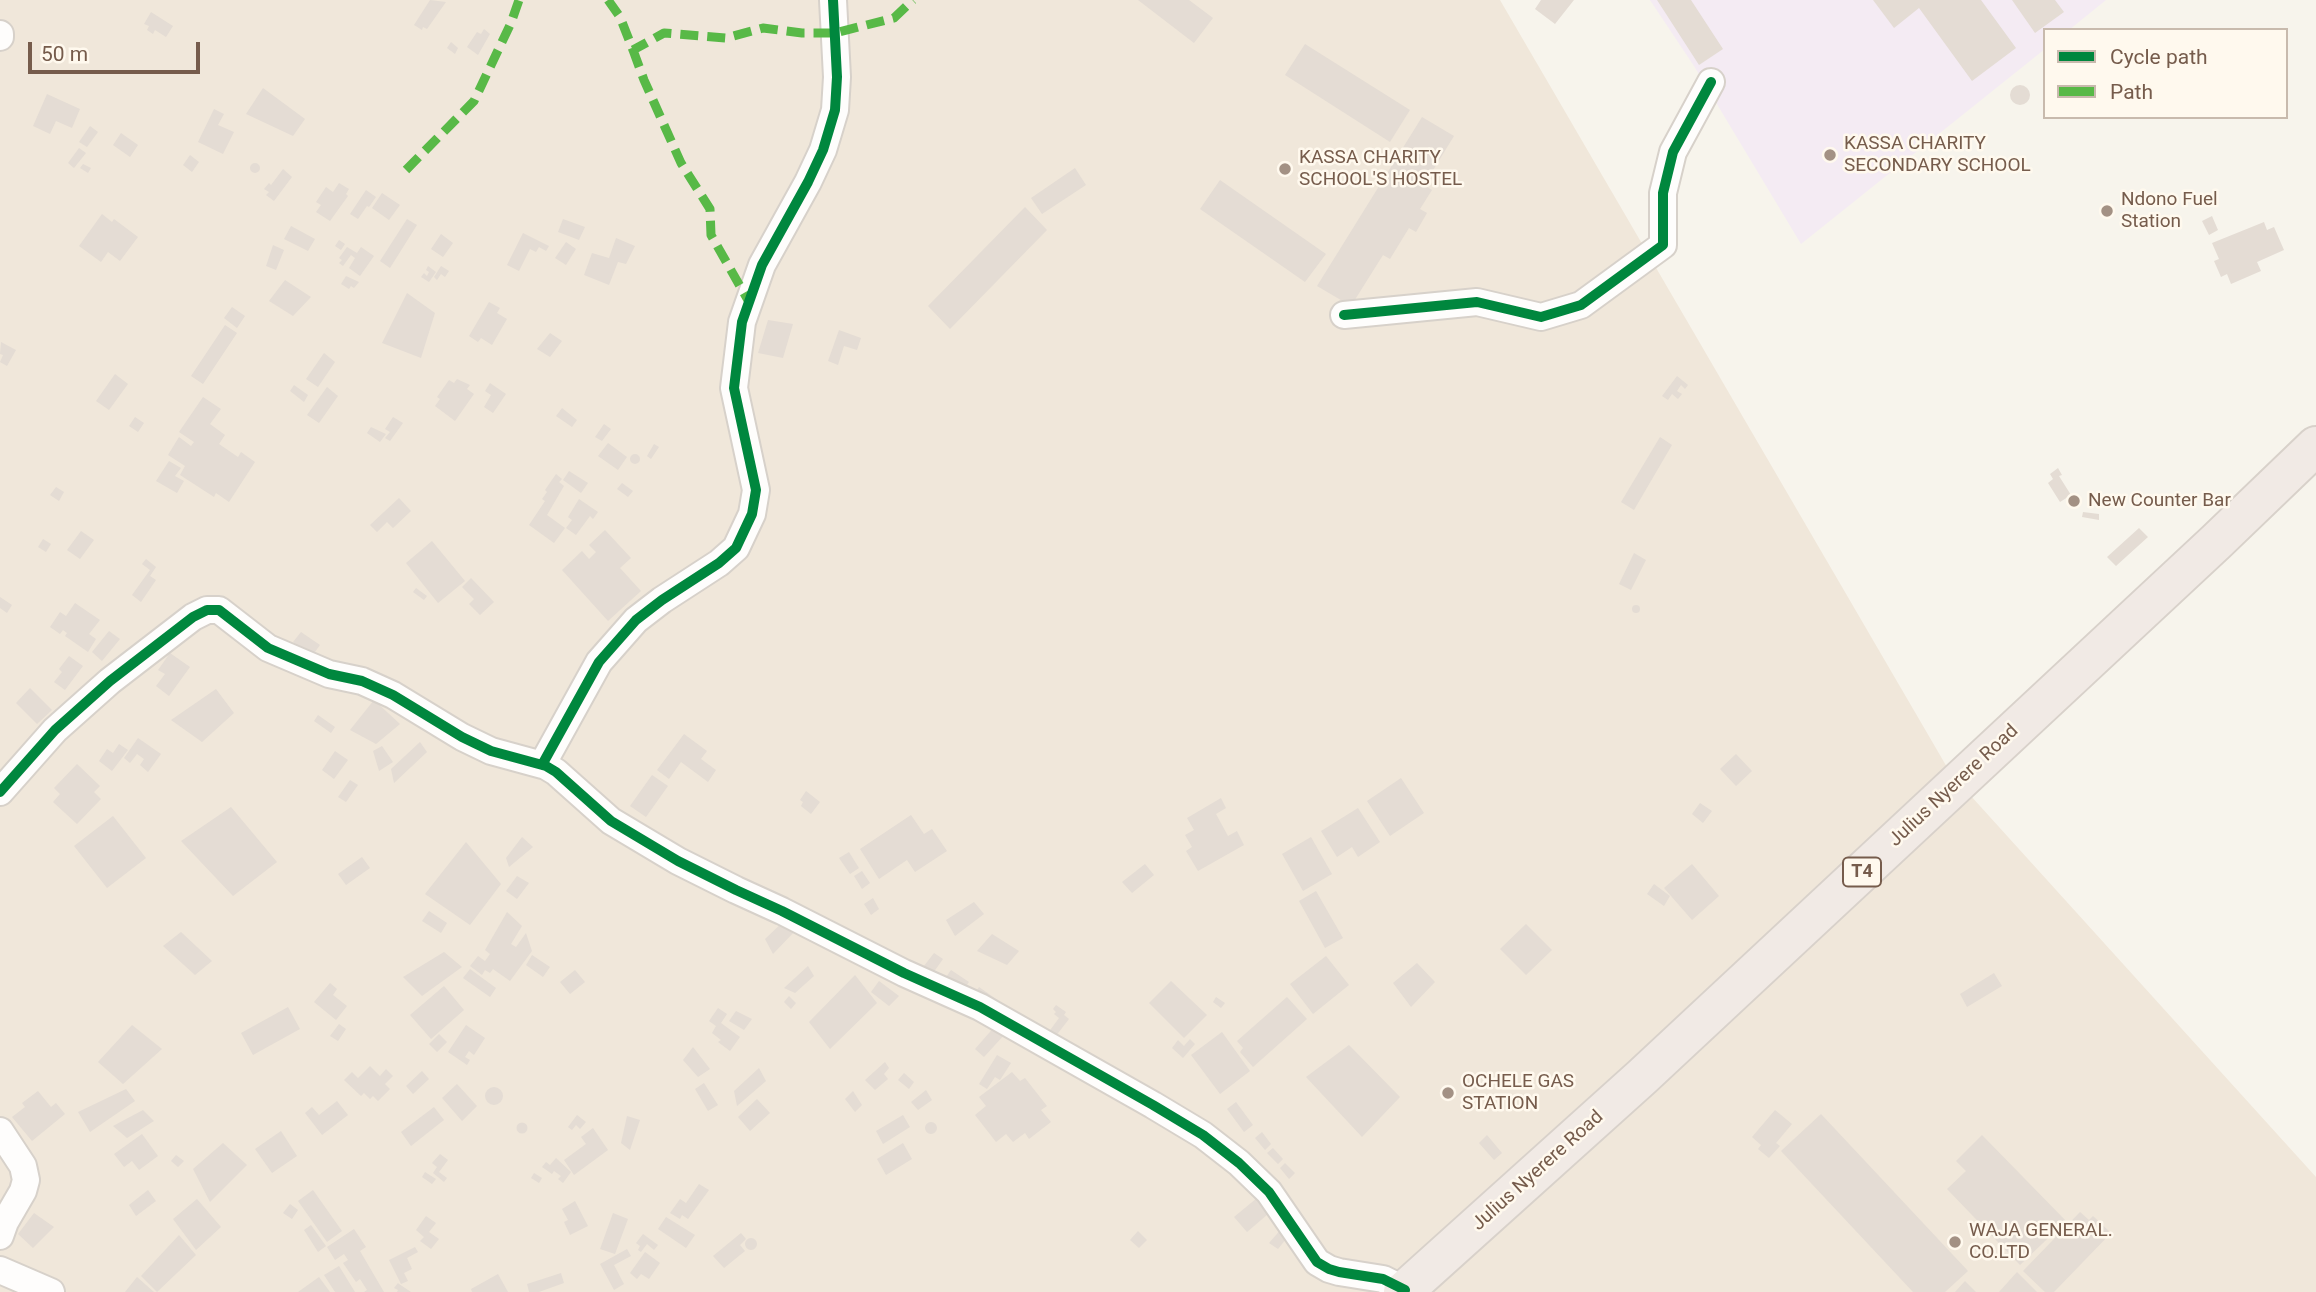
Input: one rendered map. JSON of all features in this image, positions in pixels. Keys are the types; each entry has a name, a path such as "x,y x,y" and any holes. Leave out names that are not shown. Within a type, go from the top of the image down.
{"highway":[{"name":"Julius Nyerere Road","path":"1404,1291 1682,1039 2316,446"}],"street":[{"path":"542,765 599,662 636,620 719,563 736,548 752,514 756,490 734,388 742,322 762,265 808,182 826,140 835,110 837,77 833,0"},
{"path":"1343,315 1477,302 1541,317 1581,305 1663,245 1664,193 1673,152 1711,82"},
{"path":"0,792 11,760 55,730 110,681 192,617 214,609 224,613 268,648 329,674 362,681 393,695 462,737 491,751 542,765 556,772 611,821 678,861 904,973 981,1007 1203,1135 1240,1163 1269,1192 1317,1262 1329,1269 1383,1279 1404,1291"},
{"path":"0,1131 23,1166 26,1180 0,1236"},
{"path":"0,1270 51,1292"}],"shaded area":[{"path":"0,0 1500,0 1951,774 2316,1177 2316,1292 0,1292"},
{"name":"KASSA CHARITY SECONDARY SCHOOL","path":"1650,0 2106,0 2071,28 2043,28 2043,51 1801,244 1694,66"}],"building":[{"path":"430,0 446,2 427,29 423,27 422,30 414,25"},
{"path":"1138,0 1189,0 1213,18 1194,43"},
{"path":"1541,0 1574,0 1555,24 1535,9"},
{"path":"1657,0 1691,0 1723,49 1699,65"},
{"path":"1873,0 1981,0 2016,48 1972,81 1919,8 1894,28"},
{"path":"2012,0 2055,0 2064,12 2035,33"},
{"path":"151,12 173,26 166,37 155,30 153,34 147,30 149,26 144,24"},
{"path":"484,29 490,34 478,55 467,47 477,32 481,34"},
{"path":"451,42 458,48 455,54 447,48"},
{"path":"1305,44 1410,110 1390,142 1285,75"},
{"path":"2020,85 2027,88 2030,95 2027,102 2020,105 2013,102 2010,95 2013,88"},
{"path":"263,88 305,119 293,136 246,114"},
{"path":"47,94 80,109 72,128 56,121 50,134 33,126"},
{"path":"214,109 224,114 218,125 234,132 223,154 198,142"},
{"path":"1422,117 1454,136 1424,185 1432,190 1420,209 1427,213 1416,232 1409,228 1390,259 1383,255 1351,306 1317,286"},
{"path":"90,126 98,132 87,147 79,142"},
{"path":"121,133 138,145 130,157 113,145"},
{"path":"79,148 86,153 74,168 68,163"},
{"path":"190,155 199,162 192,172 183,165"},
{"path":"255,163 259,164 259,172 255,173 251,172 250,168 251,164"},
{"path":"83,164 91,168 88,173 80,168"},
{"path":"1075,168 1086,185 1042,214 1031,198"},
{"path":"283,169 292,177 274,201 266,195 269,192 264,189 269,183 271,185"},
{"path":"1220,180 1326,254 1305,282 1200,209"},
{"path":"339,183 349,189 346,194 348,196 330,221 316,212 321,205 316,202 326,187 333,192"},
{"path":"366,190 376,197 358,219 350,214"},
{"path":"382,193 400,205 389,220 372,208"},
{"path":"1025,207 1047,230 950,329 928,306"},
{"path":"102,214 112,222 114,219 138,237 120,261 108,252 101,262 79,246"},
{"path":"2212,216 2218,230 2209,235 2202,221"},
{"path":"407,219 417,225 390,268 380,261"},
{"path":"563,219 585,227 579,240 558,232"},
{"path":"2264,222 2267,230 2274,227 2284,250 2257,262 2261,271 2231,284 2227,274 2221,277 2214,261 2219,259 2212,243"},
{"path":"291,226 315,239 308,251 284,239"},
{"path":"523,233 549,246 546,251 539,247 536,252 530,249 519,271 507,265"},
{"path":"441,234 453,243 443,257 431,249"},
{"path":"616,238 635,246 626,264 618,262 609,285 584,275 592,253 609,258"},
{"path":"339,240 345,244 341,250 335,246"},
{"path":"566,242 576,249 566,265 555,258"},
{"path":"273,245 284,250 276,270 266,266"},
{"path":"347,247 357,253 361,247 374,256 360,276 349,268 355,258 351,255 343,266 339,263 342,260 339,258"},
{"path":"428,266 436,272 429,282 421,277 424,273 427,276"},
{"path":"441,266 449,271 445,277 441,274 437,280 434,277"},
{"path":"346,276 359,282 354,288 351,286 349,289 341,284"},
{"path":"285,280 311,297 293,316 269,301"},
{"path":"407,293 435,313 421,358 382,343"},
{"path":"489,302 500,308 497,313 507,319 492,345 481,338 478,342 469,336"},
{"path":"232,307 245,316 237,328 224,318"},
{"path":"768,320 793,324 783,358 758,353"},
{"path":"225,325 237,333 203,384 191,376"},
{"path":"839,330 861,338 857,350 844,346 838,365 828,361"},
{"path":"550,333 562,341 550,357 537,349"},
{"path":"1,342 16,350 7,366 0,362 3,355 0,354"},
{"path":"324,353 335,362 318,387 306,379"},
{"path":"115,374 128,384 109,410 96,401"},
{"path":"1677,376 1688,385 1685,389 1681,385 1677,391 1682,394 1678,399 1672,394 1668,400 1662,396"},
{"path":"457,379 470,385 467,389 474,394 455,421 435,406 440,399 437,397 449,380 454,383"},
{"path":"490,383 506,394 493,413 484,407 491,395 485,391"},
{"path":"294,385 308,395 304,402 290,391"},
{"path":"327,387 338,396 319,423 307,415"},
{"path":"203,397 221,409 210,424 225,435 219,444 238,457 241,452 255,462 229,502 216,493 214,497 180,475 185,466 168,455 179,437 191,446 194,442 179,432"},
{"path":"562,408 577,420 572,427 556,416"},
{"path":"135,417 144,423 138,432 129,426"},
{"path":"393,417 403,423 390,441 385,438 390,432 385,429"},
{"path":"604,424 611,429 602,441 595,437"},
{"path":"371,427 386,434 380,442 367,433"},
{"path":"1660,437 1672,445 1634,510 1621,502"},
{"path":"608,443 627,457 618,470 598,456"},
{"path":"654,444 659,447 651,459 647,456"},
{"path":"635,454 640,459 635,464 630,459"},
{"path":"169,461 181,468 175,476 184,481 177,493 156,481"},
{"path":"2058,468 2062,475 2059,476 2071,495 2060,502 2048,483 2053,479 2050,474"},
{"path":"569,471 588,483 581,493 563,480"},
{"path":"556,474 562,479 559,482 564,486 547,515 565,528 554,543 529,525 545,501 542,499 547,492 545,490"},
{"path":"622,483 633,491 628,497 617,489"},
{"path":"56,487 64,492 59,501 50,495"},
{"path":"399,498 411,511 393,528 387,522 377,532 370,525"},
{"path":"579,499 598,512 593,519 590,516 576,535 566,528 572,520 568,517"},
{"path":"2083,512 2099,514 2099,520 2082,517"},
{"path":"2139,528 2148,537 2116,566 2107,557"},
{"path":"605,530 631,558 620,568 641,591 608,621 562,570 582,551 589,559 596,552 589,545"},
{"path":"81,531 94,540 80,559 67,550"},
{"path":"43,539 51,544 46,552 38,547"},
{"path":"432,541 465,581 438,603 406,563"},
{"path":"1634,553 1646,560 1631,590 1619,584"},
{"path":"146,559 156,567 150,576 156,580 141,602 132,595 150,570 142,564"},
{"path":"471,578 494,602 480,615 469,604 474,599 462,587"},
{"path":"416,588 427,596 424,600 413,592"},
{"path":"0,597 12,605 7,613 0,608"},
{"path":"75,603 100,620 89,634 96,639 88,652 65,636 67,633 63,630 60,634 50,627 60,612 66,616"},
{"path":"1636,605 1640,609 1636,613 1632,609"},
{"path":"109,631 120,639 102,661 92,652"},
{"path":"301,632 320,645 312,656 293,642"},
{"path":"170,653 190,667 169,696 156,686 165,674 158,670"},
{"path":"69,656 83,666 65,690 54,682 62,672 59,669"},
{"path":"30,688 52,710 37,724 16,703"},
{"path":"216,689 234,713 202,742 171,720"},
{"path":"374,700 400,724 376,744 350,730"},
{"path":"318,715 335,727 331,733 314,721"},
{"path":"684,734 707,751 701,759 716,770 708,782 681,762 669,779 657,770"},
{"path":"138,738 161,754 148,772 140,765 144,759 137,754 130,763 124,758"},
{"path":"420,742 427,752 394,783 391,769"},
{"path":"119,744 128,750 112,771 99,761 107,749 113,753"},
{"path":"382,746 393,762 379,771 373,751"},
{"path":"335,751 348,760 334,779 322,770"},
{"path":"1736,754 1752,771 1736,786 1720,769"},
{"path":"77,764 100,786 94,792 101,799 77,824 53,802 60,794 54,788"},
{"path":"652,775 668,786 646,817 630,806"},
{"path":"1401,778 1424,813 1390,836 1367,801"},
{"path":"350,780 358,785 346,802 338,797"},
{"path":"806,791 820,802 811,814 801,806 803,802 800,800"},
{"path":"1221,798 1226,808 1216,814 1228,836 1237,831 1244,845 1198,871 1186,851 1192,847 1185,835 1194,830 1187,818"},
{"path":"1700,803 1712,811 1703,823 1692,814"},
{"path":"231,807 277,862 233,896 181,841"},
{"path":"1358,808 1380,842 1358,857 1352,847 1337,857 1321,831"},
{"path":"911,815 924,834 932,829 947,851 915,872 907,860 879,879 860,849"},
{"path":"113,816 146,858 107,888 74,846"},
{"path":"522,837 533,847 509,867 506,858"},
{"path":"1311,837 1332,874 1303,891 1282,854"},
{"path":"466,842 501,884 470,925 425,894"},
{"path":"849,852 859,868 850,874 839,858"},
{"path":"362,857 370,868 346,885 338,874"},
{"path":"1145,864 1154,875 1132,893 1122,882"},
{"path":"1692,864 1719,896 1692,920 1664,888"},
{"path":"862,871 870,883 862,889 854,876"},
{"path":"517,876 529,883 517,899 506,891"},
{"path":"1654,884 1670,896 1664,906 1647,894"},
{"path":"1316,891 1343,938 1325,948 1299,901"},
{"path":"873,898 879,909 871,915 864,904"},
{"path":"974,902 984,914 955,936 946,920"},
{"path":"429,911 447,923 441,933 422,921"},
{"path":"507,912 522,926 511,944 516,947 526,933 532,951 510,981 493,969 490,973 485,970 482,975 470,966 478,956 485,961 490,954 485,950"},
{"path":"784,921 795,931 773,954 765,939"},
{"path":"1526,924 1552,950 1526,975 1500,949"},
{"path":"181,932 212,961 195,975 163,946"},
{"path":"992,934 1019,951 1007,965 977,951"},
{"path":"444,952 462,967 422,996 403,977"},
{"path":"934,953 943,959 933,973 924,966"},
{"path":"532,955 550,967 543,977 526,965"},
{"path":"1326,956 1349,985 1313,1014 1290,984"},
{"path":"1417,963 1435,982 1411,1007 1393,983"},
{"path":"808,966 814,976 795,993 784,988"},
{"path":"470,969 496,988 490,997 463,978"},
{"path":"575,970 585,982 570,994 560,982"},
{"path":"951,970 969,982 962,992 944,980"},
{"path":"1994,973 2002,986 1967,1007 1960,994"},
{"path":"855,975 877,1003 830,1049 809,1022"},
{"path":"879,981 899,996 889,1006 871,992"},
{"path":"1171,981 1207,1015 1184,1038 1149,1003"},
{"path":"330,983 337,989 333,995 347,1006 336,1020 314,1002"},
{"path":"444,986 464,1010 431,1039 410,1015"},
{"path":"979,987 999,1001 994,1009 976,992"},
{"path":"789,996 796,1003 791,1009 784,1002"},
{"path":"1216,997 1225,1003 1221,1008 1213,1002"},
{"path":"1287,997 1307,1019 1253,1067 1240,1052 1243,1048 1237,1041"},
{"path":"1056,1005 1066,1012 1064,1015 1069,1019 1055,1037 1048,1033 1059,1018 1054,1014"},
{"path":"288,1007 300,1029 253,1055 241,1033"},
{"path":"718,1008 727,1014 721,1023 740,1037 730,1051 718,1042 721,1040 712,1033 716,1026 709,1021"},
{"path":"736,1011 752,1019 744,1030 729,1021"},
{"path":"339,1024 346,1029 338,1041 330,1036"},
{"path":"132,1025 162,1049 123,1084 98,1062"},
{"path":"466,1025 485,1038 474,1055 469,1051 465,1057 470,1060 467,1065 448,1052"},
{"path":"996,1025 1005,1034 984,1057 975,1049"},
{"path":"1222,1032 1250,1071 1220,1094 1191,1055"},
{"path":"439,1034 447,1042 437,1052 429,1044"},
{"path":"1190,1039 1195,1044 1183,1058 1172,1048 1178,1040 1184,1046"},
{"path":"1349,1045 1400,1097 1362,1137 1306,1077"},
{"path":"693,1047 710,1069 698,1077 683,1060"},
{"path":"997,1055 1011,1063 1000,1080 995,1077 987,1089 979,1084"},
{"path":"885,1062 889,1068 884,1074 888,1079 875,1090 865,1080"},
{"path":"370,1066 380,1076 386,1069 393,1076 385,1084 390,1089 378,1101 373,1096 370,1099 364,1093 361,1096 344,1080 352,1072 358,1078"},
{"path":"759,1068 766,1081 737,1106 734,1091"},
{"path":"422,1071 429,1079 413,1094 406,1086"},
{"path":"1012,1072 1020,1081 1025,1078 1047,1106 1041,1110 1051,1122 1029,1139 1025,1133 1013,1142 1006,1134 996,1142 975,1115 986,1106 979,1097"},
{"path":"904,1073 914,1082 909,1089 898,1080"},
{"path":"704,1083 718,1105 708,1111 695,1089"},
{"path":"457,1084 477,1106 462,1121 442,1098"},
{"path":"494,1087 500,1090 503,1096 500,1102 494,1105 488,1102 485,1096 488,1090"},
{"path":"126,1089 135,1101 90,1132 78,1112"},
{"path":"926,1090 932,1100 918,1110 911,1102"},
{"path":"38,1091 51,1107 56,1103 65,1114 32,1141 12,1117 25,1107 22,1103"},
{"path":"853,1091 862,1105 855,1112 845,1099"},
{"path":"757,1099 770,1113 750,1131 738,1117"},
{"path":"337,1101 348,1115 322,1135 305,1113 312,1107 319,1115"},
{"path":"1236,1102 1253,1125 1244,1132 1227,1109"},
{"path":"434,1107 444,1120 411,1146 401,1132"},
{"path":"143,1110 154,1121 127,1138 113,1126"},
{"path":"1775,1110 1792,1124 1776,1143 1780,1146 1769,1158 1758,1149 1761,1145 1752,1137"},
{"path":"1821,1114 1968,1271 1945,1292 1913,1292 1781,1151"},
{"path":"577,1115 586,1122 580,1129 576,1125 572,1130 568,1127"},
{"path":"903,1115 910,1127 883,1144 876,1131"},
{"path":"627,1116 640,1120 630,1150 621,1143"},
{"path":"522,1122 528,1128 522,1134 516,1128"},
{"path":"931,1122 937,1128 931,1134 925,1128"},
{"path":"593,1128 608,1150 574,1175 564,1160 586,1144 581,1137"},
{"path":"281,1131 297,1156 272,1173 255,1149"},
{"path":"1262,1132 1271,1144 1265,1150 1255,1138"},
{"path":"142,1134 158,1156 139,1170 132,1161 124,1167 114,1154"},
{"path":"1487,1135 1502,1153 1494,1160 1479,1143"},
{"path":"1982,1135 2066,1221 2020,1265 1947,1189 1966,1171 1956,1161"},
{"path":"223,1143 247,1165 210,1202 193,1169"},
{"path":"903,1143 912,1159 886,1175 877,1159"},
{"path":"1273,1148 1283,1159 1278,1164 1267,1153"},
{"path":"440,1154 448,1160 439,1172 447,1178 444,1182 433,1173 437,1167 432,1163"},
{"path":"176,1155 184,1161 178,1167 171,1161"},
{"path":"556,1158 571,1172 563,1183 558,1179 561,1176 542,1167 546,1162 550,1165"},
{"path":"1285,1163 1295,1173 1289,1179 1280,1168"},
{"path":"425,1172 436,1179 432,1184 422,1177"},
{"path":"534,1173 542,1178 539,1183 531,1178"},
{"path":"699,1184 709,1190 688,1219 682,1215 680,1219 670,1213 680,1199 686,1203"},
{"path":"148,1190 156,1201 136,1216 129,1205"},
{"path":"313,1190 342,1231 327,1242 298,1201"},
{"path":"1257,1198 1268,1214 1247,1232 1234,1217"},
{"path":"197,1199 221,1227 196,1250 173,1219"},
{"path":"575,1201 588,1226 570,1235 564,1222 568,1220 562,1209"},
{"path":"290,1204 298,1210 292,1219 283,1213"},
{"path":"2080,1212 2089,1220 2093,1216 2111,1233 2054,1292 2045,1292 2023,1271"},
{"path":"34,1213 54,1227 33,1248 18,1234"},
{"path":"613,1213 628,1219 615,1254 600,1249"},
{"path":"426,1216 436,1223 429,1232 439,1239 431,1249 420,1241 424,1237 416,1230"},
{"path":"666,1217 695,1235 686,1248 658,1229"},
{"path":"311,1225 326,1246 318,1252 304,1230"},
{"path":"1283,1227 1290,1234 1278,1249 1269,1243"},
{"path":"354,1229 366,1247 360,1251 384,1292 364,1292 367,1290 360,1279 356,1282 343,1263 348,1260 344,1254 335,1260 327,1247"},
{"path":"1138,1231 1147,1240 1139,1248 1130,1240"},
{"path":"741,1233 746,1239 740,1245 745,1251 724,1268 713,1256"},
{"path":"643,1234 658,1245 654,1250 647,1244 641,1252 638,1250 640,1246 636,1243"},
{"path":"179,1235 196,1255 157,1292 141,1276"},
{"path":"751,1238 757,1244 751,1250 745,1244"},
{"path":"415,1247 418,1252 407,1258 412,1269 404,1273 408,1281 401,1284 389,1260"},
{"path":"627,1249 631,1256 614,1265 624,1284 614,1290 600,1264"},
{"path":"645,1252 660,1263 649,1279 641,1274 637,1279 630,1273"},
{"path":"339,1266 355,1292 335,1292 324,1275"},
{"path":"2017,1272 2037,1292 1999,1292"},
{"path":"561,1273 564,1283 539,1292 529,1292 527,1284"},
{"path":"498,1274 508,1292 472,1292 471,1289"},
{"path":"137,1277 154,1292 125,1292"},
{"path":"319,1277 330,1292 298,1292"},
{"path":"1965,1281 1976,1292 1955,1292"},
{"path":"398,1283 411,1292 397,1292 394,1288"}],"marked path":[{"path":"406,170 474,101 519,0"},
{"path":"608,0 620,17 633,50 664,33 726,38 763,28 802,33 835,33 894,18 913,0"},
{"path":"633,50 681,163 710,209 711,235 749,302"}],"cycle path":[{"path":"542,765 599,662 636,620 719,563 736,548 752,514 756,490 734,388 742,322 762,265 823,150 835,110 837,77 833,0"},
{"path":"1344,315 1477,302 1541,317 1581,305 1663,245 1663,193 1673,152 1711,82"},
{"path":"0,792 55,730 110,681 193,617 207,610 219,610 268,648 329,674 362,681 393,695 462,737 491,751 546,766 611,821 678,861 904,973 980,1007 1153,1105 1203,1135 1239,1163 1269,1192 1317,1262 1339,1272 1383,1279 1405,1290"}],"place":[{"name":"KASSA CHARITY SECONDARY SCHOOL","path":"1830,155"},
{"name":"KASSA CHARITY SCHOOL'S HOSTEL","path":"1285,169"},
{"name":"Ndono Fuel Station","path":"2107,211"},
{"name":"New Counter Bar","path":"2074,501"},
{"name":"OCHELE GAS STATION","path":"1448,1093"},
{"name":"WAJA GENERAL. CO.LTD","path":"1955,1242"}]}
